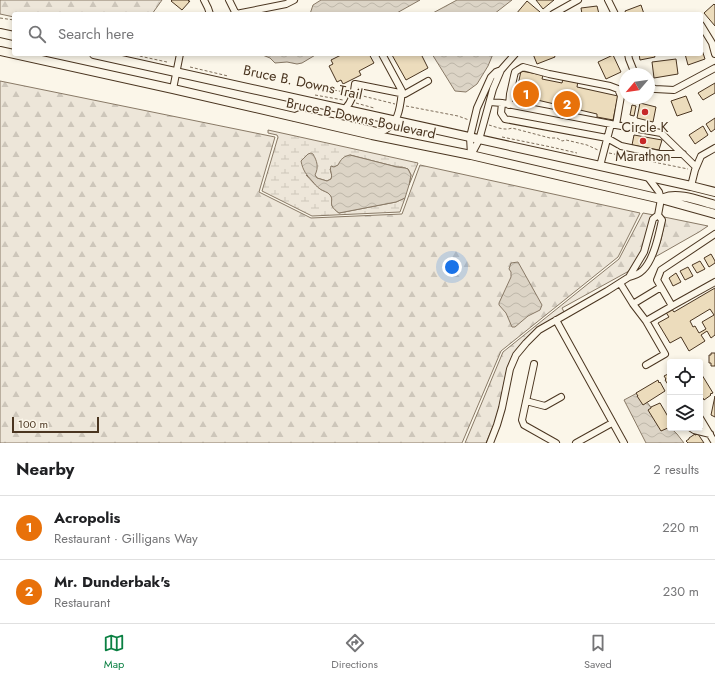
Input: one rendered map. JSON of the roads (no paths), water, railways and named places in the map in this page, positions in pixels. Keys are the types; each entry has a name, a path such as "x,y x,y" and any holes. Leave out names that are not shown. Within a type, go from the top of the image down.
{"main road":[{"path":"0,33 12,36"},
{"name":"Bruce B Downs Boulevard","path":"0,51 12,54"},
{"name":"Bruce B Downs Boulevard","path":"23,56 372,135 471,155 661,199 715,214"},
{"name":"Bruce B Downs Boulevard","path":"103,56 715,192"},
{"path":"661,199 668,196 680,196 715,205"}],"street":[{"path":"204,0 209,12"},
{"path":"229,0 235,12"},
{"path":"246,12 286,4 294,0"},
{"path":"557,12 578,0"},
{"path":"608,0 614,12"},
{"path":"703,28 712,42 715,54"},
{"path":"173,89 180,56"},
{"path":"293,117 300,114 381,132 387,129 396,121 402,91 383,56"},
{"path":"471,155 479,140 493,89 501,70 513,56"},
{"path":"628,56 633,68"},
{"path":"509,105 515,72 524,67 618,89 621,96 613,124 607,138 600,166"},
{"path":"655,89 674,90 715,68"},
{"path":"471,155 470,138 477,108 492,78 496,72 501,70"},
{"path":"345,109 354,94 356,84 405,94 428,81"},
{"path":"490,102 661,133 695,168"},
{"path":"502,103 501,113 505,118 607,138 621,146 659,154 682,154"},
{"path":"691,186 695,168 701,156 715,148"},
{"path":"629,277 644,252 653,219 658,215 661,199 659,192 647,176"},
{"path":"490,443 502,408 510,369 516,355 539,330 629,277 644,270 658,240 662,220 658,215"},
{"path":"672,306 657,280 661,270 715,234"},
{"path":"646,322 715,282"},
{"path":"620,283 665,354 646,365"},
{"path":"633,304 661,287"},
{"path":"556,320 624,443"},
{"path":"534,364 522,420 524,425 556,443"},
{"path":"526,401 545,406 561,397"},
{"path":"576,443 612,422"},
{"path":"703,423 715,443"},
{"path":"698,431 710,434"}],"water":[{"path":"321,0 420,0 399,12 311,12 313,5"},
{"path":"457,0 512,0 497,12 435,12"},
{"path":"265,56 314,56 302,63 297,64 287,62 275,63 270,58"},
{"path":"433,56 492,56 477,84 466,92 455,91"},
{"path":"311,153 313,154 317,164 315,175 317,178 327,181 331,179 331,166 334,167 338,165 343,158 350,155 408,169 411,175 405,198 396,202 339,213 332,205 330,195 321,190 308,177 304,170 301,161"},
{"path":"518,262 542,305 540,310 528,316 515,327 512,327 506,313 499,303 511,277 511,272 509,269 511,263"},
{"path":"639,392 657,415 667,424 667,431 674,431 684,443 646,443 624,400"}],"place":[{"name":"Acropolis","path":"526,94"},
{"name":"Mr. Dunderbak's","path":"567,104"},
{"name":"Circle K","path":"645,112"},
{"name":"Marathon","path":"643,141"}]}
